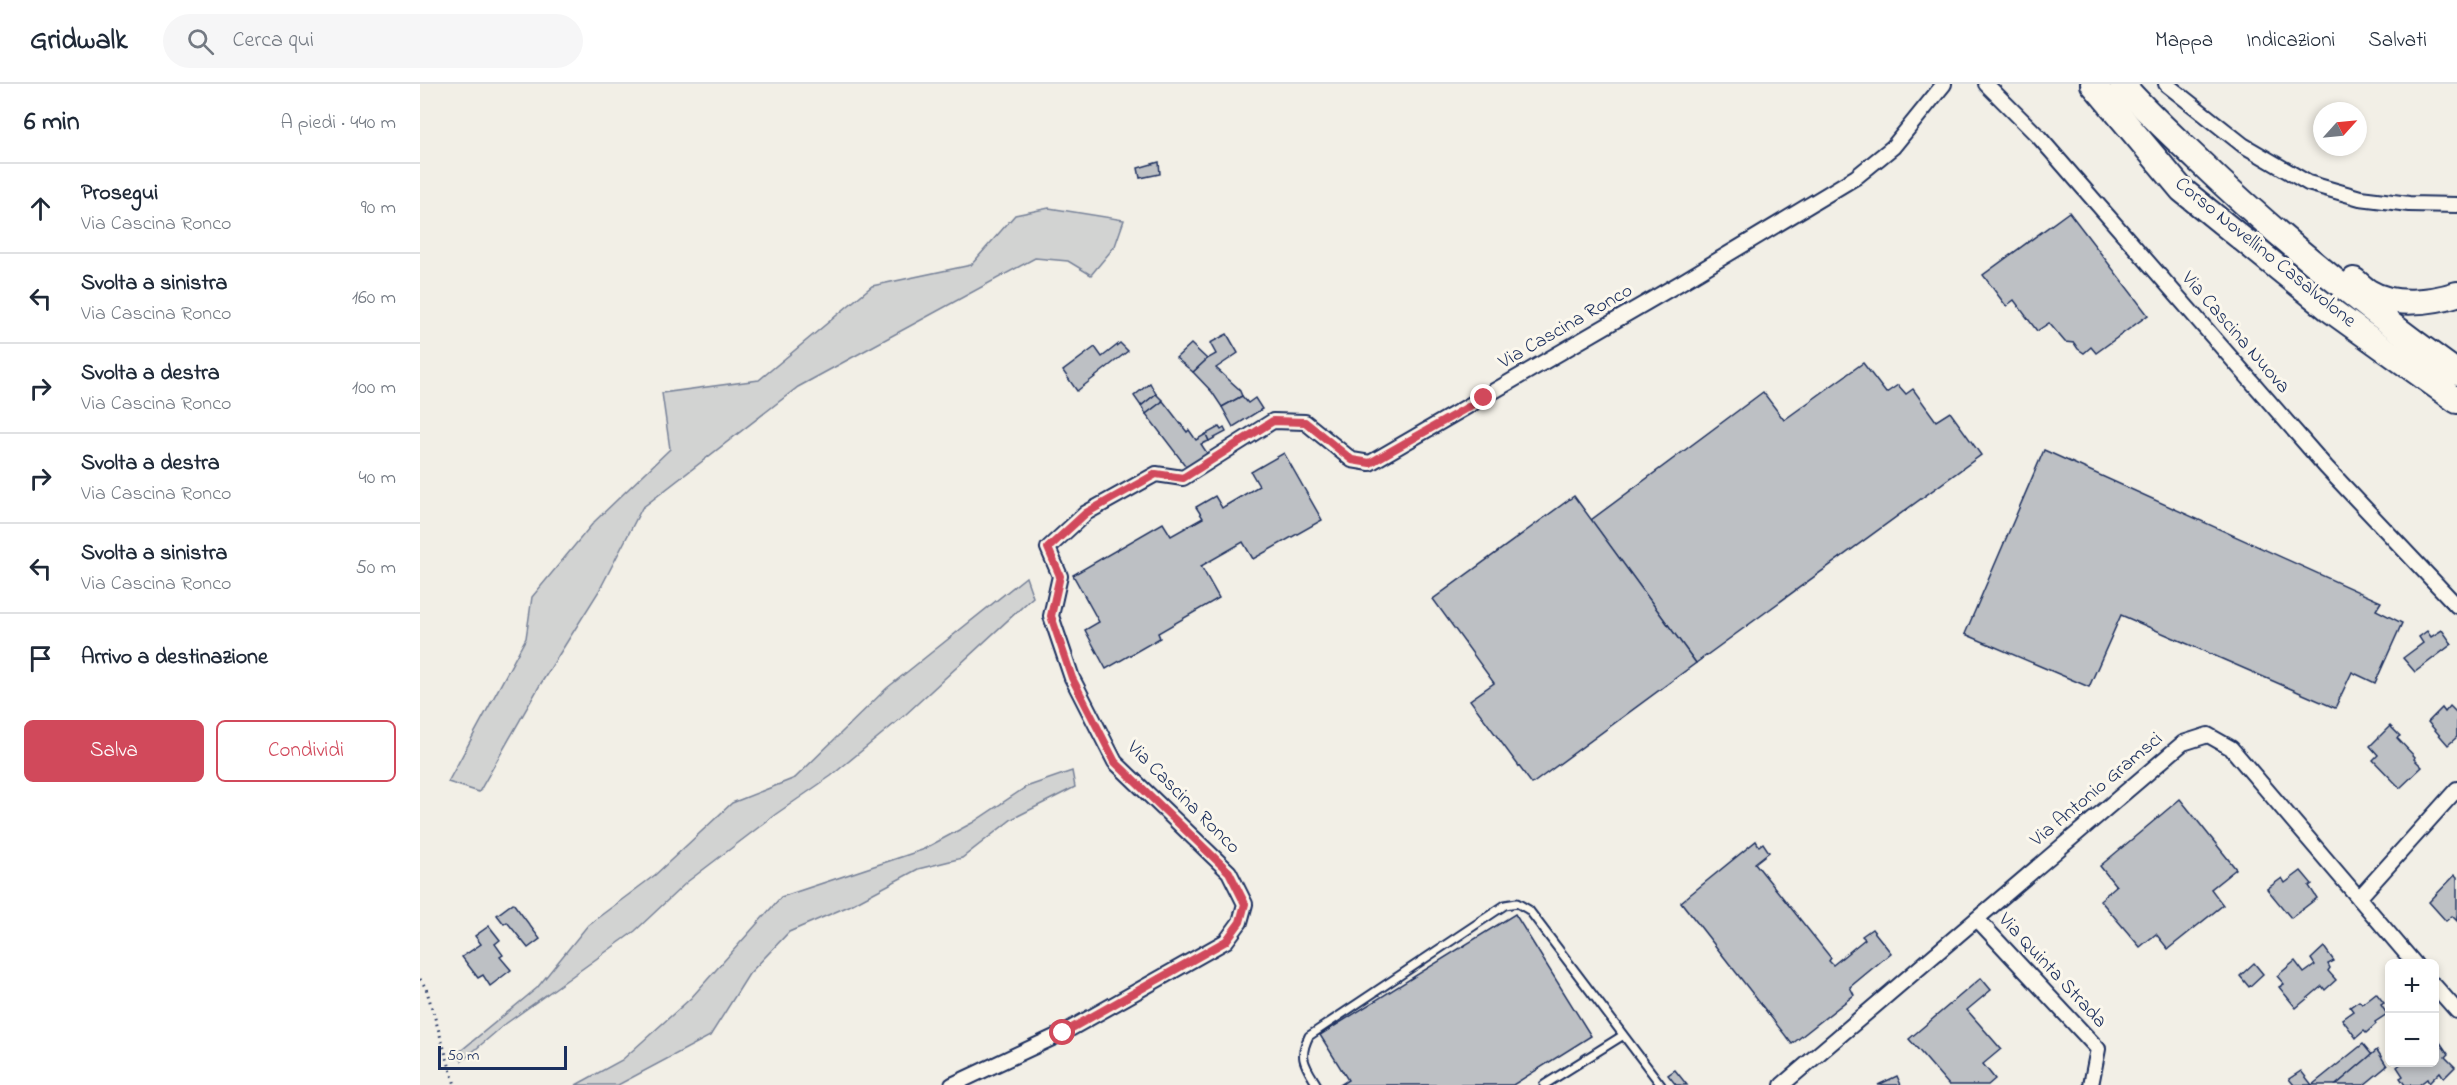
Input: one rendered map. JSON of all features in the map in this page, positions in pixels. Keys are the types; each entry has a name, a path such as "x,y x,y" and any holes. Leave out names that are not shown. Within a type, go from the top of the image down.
{"highway":[{"name":"Corso Novellino Casalvolone","path":"2093,84 2182,190 2329,309 2457,401"},
{"name":"Corso Novellino Casalvolone","path":"2122,84 2258,218 2391,326 2457,373"},
{"path":"2157,120 2370,293 2415,302 2435,301 2457,294"},
{"path":"2329,309 2457,413"}],"street":[{"name":"Via Cascina Ronco","path":"952,1085 1063,1033 1226,941 1240,922 1245,904 1229,872 1115,762 1072,678 1051,616 1060,576 1048,548 1086,513 1156,474 1183,478 1273,421 1305,422 1352,460 1370,463 1680,283 1856,177 1893,147 1944,84"},
{"name":"Via Cascina Nuova","path":"1986,84 2038,137 2326,467 2457,606"},
{"path":"2166,84 2243,145 2308,183 2360,198 2409,204 2457,205"},
{"name":"Via Antonio Gramsci","path":"1782,1085 2183,743 2208,735 2231,748 2412,959"},
{"path":"2359,898 2457,789"},
{"name":"Via Quinta Strada","path":"1977,918 2098,1049 2091,1085"},
{"path":"2439,991 2457,1011"}],"lane":[{"path":"1317,1085 1305,1065 1302,1051 1309,1036 1505,905 1517,903 1529,910 1660,1085"},
{"path":"1544,1085 1622,1035"}],"path":[{"path":"420,979 426,988 455,1085"}],"shaded area":[{"path":"1049,208 1124,220 1115,246 1091,275 1068,261 1035,258 798,387 642,508 599,591 540,685 479,792 448,782 526,638 532,597 594,522 670,449 662,393 759,380 872,286 971,265 1015,215"},
{"path":"1026,577 1033,597 905,715 831,776 776,814 687,882 635,931 504,1025 462,1061 457,1054 537,988 588,925 655,875 732,803 795,778 887,688"},
{"path":"1072,771 1075,787 1012,819 962,858 918,869 849,906 789,932 749,974 710,1036 618,1085 576,1085 622,1060 691,998 781,897 922,850 972,823 1026,787"}],"building":[{"path":"1159,162 1160,174 1140,178 1138,168"},
{"path":"2069,212 2148,315 2096,353 2091,347 2084,353 2074,343 2065,342 2049,323 2037,331 2014,300 2006,306 1983,275"},
{"path":"1227,334 1238,353 1216,368 1239,389 1242,396 1222,407 1212,392 1193,372 1216,354 1210,343"},
{"path":"1120,343 1128,351 1077,391 1063,371 1095,347 1102,357"},
{"path":"1191,344 1207,359 1193,372 1176,358"},
{"path":"1863,363 1886,393 1898,385 1906,394 1913,389 1936,421 1950,412 1981,455 1696,663 1591,520 1763,392 1784,420"},
{"path":"1150,383 1156,394 1141,406 1134,396"},
{"path":"1156,394 1163,401 1146,414 1141,406"},
{"path":"1242,396 1248,403 1255,398 1262,409 1233,427 1222,407"},
{"path":"1163,401 1196,440 1206,434 1209,441 1201,444 1209,456 1188,469 1146,414"},
{"path":"1219,427 1221,430 1224,428 1226,432 1209,441 1206,434"},
{"path":"2044,450 2381,602 2376,610 2402,623 2375,683 2352,672 2335,708 2121,615 2089,687 1965,634"},
{"path":"1284,453 1322,520 1253,559 1243,542 1201,566 1219,598 1158,633 1160,638 1106,669 1085,630 1099,622 1073,575 1163,523 1171,536 1203,518 1196,507 1215,496 1222,508 1259,486 1251,472"},
{"path":"1574,496 1696,663 1532,784 1470,700 1494,683 1433,599"},
{"path":"2442,630 2452,644 2415,672 2403,658 2423,643 2419,637 2427,631 2431,637"},
{"path":"2450,706 2457,713 2457,737 2448,745 2428,722 2442,708 2445,712"},
{"path":"2390,726 2400,736 2397,738 2422,767 2400,788 2373,760 2378,755 2370,746"},
{"path":"2180,799 2236,869 2211,889 2223,905 2168,949 2156,934 2140,947 2100,900 2116,886 2100,866"},
{"path":"1756,841 1759,846 1763,843 1769,852 1755,863 1831,958 1829,961 1833,965 1865,939 1862,936 1872,929 1891,953 1850,987 1854,995 1792,1044 1681,902"},
{"path":"2301,871 2312,884 2309,886 2317,898 2291,918 2267,889 2282,878 2285,883"},
{"path":"2455,875 2457,877 2457,921 2452,916 2446,921 2429,902"},
{"path":"513,903 540,939 528,948 507,922 504,924 497,915"},
{"path":"1515,914 1591,1036 1513,1085 1340,1085 1348,1080 1320,1035"},
{"path":"489,926 500,940 495,944 503,955 500,957 511,970 490,986 483,975 478,978 462,957 481,944 475,936"},
{"path":"2324,947 2334,961 2328,964 2330,968 2328,971 2336,980 2325,990 2322,986 2296,1008 2279,987 2284,984 2277,976 2295,961 2304,973 2315,965 2311,959"},
{"path":"2254,963 2263,974 2249,987 2240,976"},
{"path":"1981,978 1991,990 1967,1010 2001,1049 1983,1064 1995,1079 1988,1085 1949,1085 1909,1039"},
{"path":"2376,993 2384,1003 2381,1005 2385,1015 2375,1022 2376,1024 2366,1033 2364,1031 2356,1038 2342,1019 2353,1011 2350,1007 2359,1001 2362,1004"},
{"path":"2439,1041 2448,1054 2445,1057 2455,1067 2444,1078 2440,1072 2429,1083 2427,1079 2419,1085 2405,1085 2400,1078 2403,1076 2397,1067 2439,1067"},
{"path":"2363,1044 2372,1055 2336,1085 2312,1085"},
{"path":"2377,1050 2386,1067 2364,1085 2336,1085"},
{"path":"1675,1070 1687,1085 1676,1085 1668,1075"},
{"path":"2301,1071 2312,1085 2294,1085 2289,1079"},
{"path":"1897,1076 1901,1085 1878,1085"}],"route":[{"path":"1063,1033 1226,941 1240,922 1245,904 1229,872 1115,762 1072,678 1051,616 1060,576 1048,548 1086,513 1156,474 1183,478 1273,421 1305,422 1352,460 1370,463 1484,398"}]}
